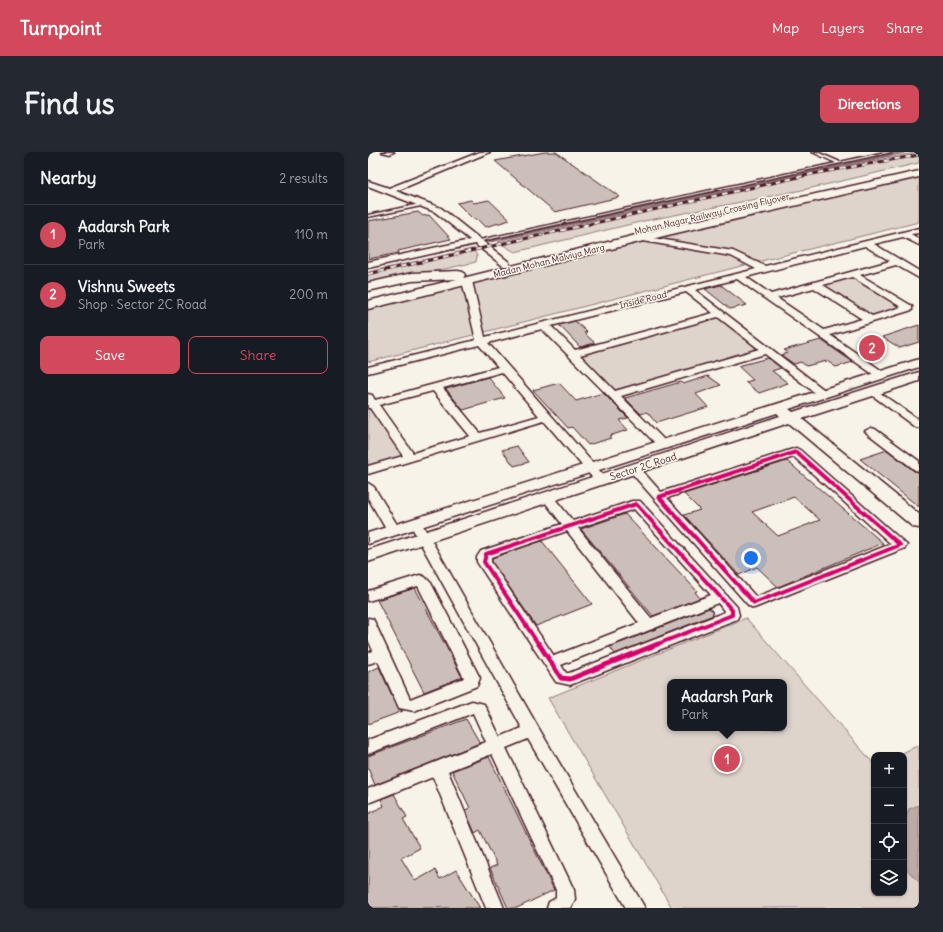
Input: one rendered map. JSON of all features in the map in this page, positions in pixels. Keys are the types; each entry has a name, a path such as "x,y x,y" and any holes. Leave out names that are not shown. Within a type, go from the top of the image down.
{"main road":[{"name":"Mohan Nagar Railway Crossing Flyover","path":"506,264 659,225 919,166"},
{"name":"Mohan Nagar Railway Crossing Flyover","path":"643,238 919,174"},
{"name":"Madan Mohan Malviya Marg","path":"460,280 643,238"},
{"name":"Madan Mohan Malviya Marg","path":"460,280 506,264"},
{"path":"368,287 412,277 460,280"},
{"path":"368,296 460,280"},
{"path":"368,311 444,292 460,280"},
{"path":"368,305 420,288"}],"street":[{"path":"389,191 484,152"},
{"path":"368,183 438,210 506,264"},
{"name":"Inside Road","path":"368,370 919,230"},
{"path":"904,234 919,242"},
{"path":"643,238 733,254 764,269"},
{"path":"866,243 919,274"},
{"path":"368,265 480,244"},
{"path":"770,297 898,262"},
{"path":"822,334 909,308 854,274"},
{"path":"739,276 882,375"},
{"path":"460,280 482,341 596,474"},
{"path":"816,285 871,320"},
{"path":"688,289 823,394"},
{"path":"572,354 720,314"},
{"path":"544,325 663,445"},
{"path":"613,395 766,350"},
{"name":"Sector 2C Road","path":"368,556 420,531 596,474 634,469 785,413 823,394 919,363"},
{"path":"410,458 370,402 436,387 505,368"},
{"name":"Sector 2C Road","path":"368,540 394,531 420,531 548,497 663,445 873,391 919,376"},
{"path":"436,387 478,438"},
{"path":"873,391 919,424"},
{"path":"785,413 919,523"},
{"path":"368,470 547,417"},
{"path":"871,431 919,467"},
{"path":"634,469 659,497 754,603 900,545 796,452 659,497"},
{"path":"368,487 394,531"},
{"path":"548,497 648,625"},
{"path":"636,504 720,597 732,610 732,615 570,679 562,678 484,562 484,557 486,554 636,504"},
{"path":"420,531 532,731 636,908"},
{"path":"368,596 420,580 424,583 473,680 471,683 414,705 408,706 404,704 375,656 368,623"},
{"path":"551,662 720,597"},
{"path":"368,747 476,707 478,708 565,890 567,898 563,905 556,908"},
{"path":"368,796 532,731"},
{"path":"438,768 495,908"}],"lane":[{"path":"814,152 840,163"},
{"path":"480,244 890,152"},
{"path":"368,216 424,204"}],"shaded area":[{"path":"919,152 919,163 807,189 644,221 515,252 498,242 824,170"},
{"path":"919,178 919,222 368,362 368,308 514,274 682,232"},
{"path":"472,249 477,255 476,262 368,286 368,272"},
{"path":"854,277 905,308 871,318 822,285"},
{"path":"718,317 760,349 615,390 579,354"},
{"path":"368,407 370,407 403,457 368,467"},
{"path":"746,618 871,761 871,896 907,896 907,752 904,752 919,745 919,908 672,908 548,698"},
{"path":"919,805 919,882 907,869 907,814 909,809"}],"building":[{"path":"545,152 556,152 620,197 555,212 495,161"},
{"path":"471,200 474,203 489,200 510,220 485,227 477,219 473,219 457,203"},
{"path":"418,212 423,216 429,215 451,239 398,251 399,253 368,259 368,221"},
{"path":"721,285 747,305 730,309 705,289"},
{"path":"575,321 587,332 584,333 595,343 580,347 559,325"},
{"path":"919,325 919,342 900,348 882,337"},
{"path":"821,340 853,362 836,367 827,361 806,366 801,362 794,364 781,355 788,353 784,350"},
{"path":"768,358 781,368 772,371 788,383 759,393 745,382 753,380 738,366"},
{"path":"708,376 721,385 696,394 708,407 656,423 647,412 641,414 625,398 681,382 683,384"},
{"path":"488,377 505,398 463,410 446,389"},
{"path":"559,383 576,401 603,393 628,418 619,420 628,430 609,436 611,438 588,445 572,427 568,428 533,390"},
{"path":"517,446 529,462 514,466 502,450"},
{"path":"887,450 914,471 919,472 919,507 860,459"},
{"path":"787,461 883,543 778,587 757,567 739,575 684,515 700,510 684,494","holes":["794,497 820,520 778,536 752,512"]},
{"path":"625,514 697,591 695,592 700,598 653,616 581,529"},
{"path":"542,541 592,604 536,626 492,562 492,558"},
{"path":"415,588 462,677 424,692 377,600"},
{"path":"709,608 714,613 712,614 713,615 615,654 610,647"},
{"path":"379,667 398,709 403,711 368,724 368,672"},
{"path":"466,719 480,743 375,785 368,768 368,756"},
{"path":"489,757 554,890 517,908 508,908 490,868 497,865 480,830 475,833 465,810 470,808 452,771"},
{"path":"394,794 407,817 403,819 420,848 401,858 415,881 435,870 440,879 456,870 480,908 368,908 368,814 384,806 381,799"}],"waterway":[{"path":"435,253 904,152"}],"railway":[{"path":"368,274 812,174 919,155"}],"cycle path":[{"path":"796,452 900,545 754,603 659,497 796,452"},
{"path":"636,504 732,610 732,615 570,679 561,678 484,562 484,557 486,554 636,504"}],"place":[{"name":"Vishnu Sweets","path":"872,348"},
{"name":"Aadarsh Park","path":"727,759"}]}
